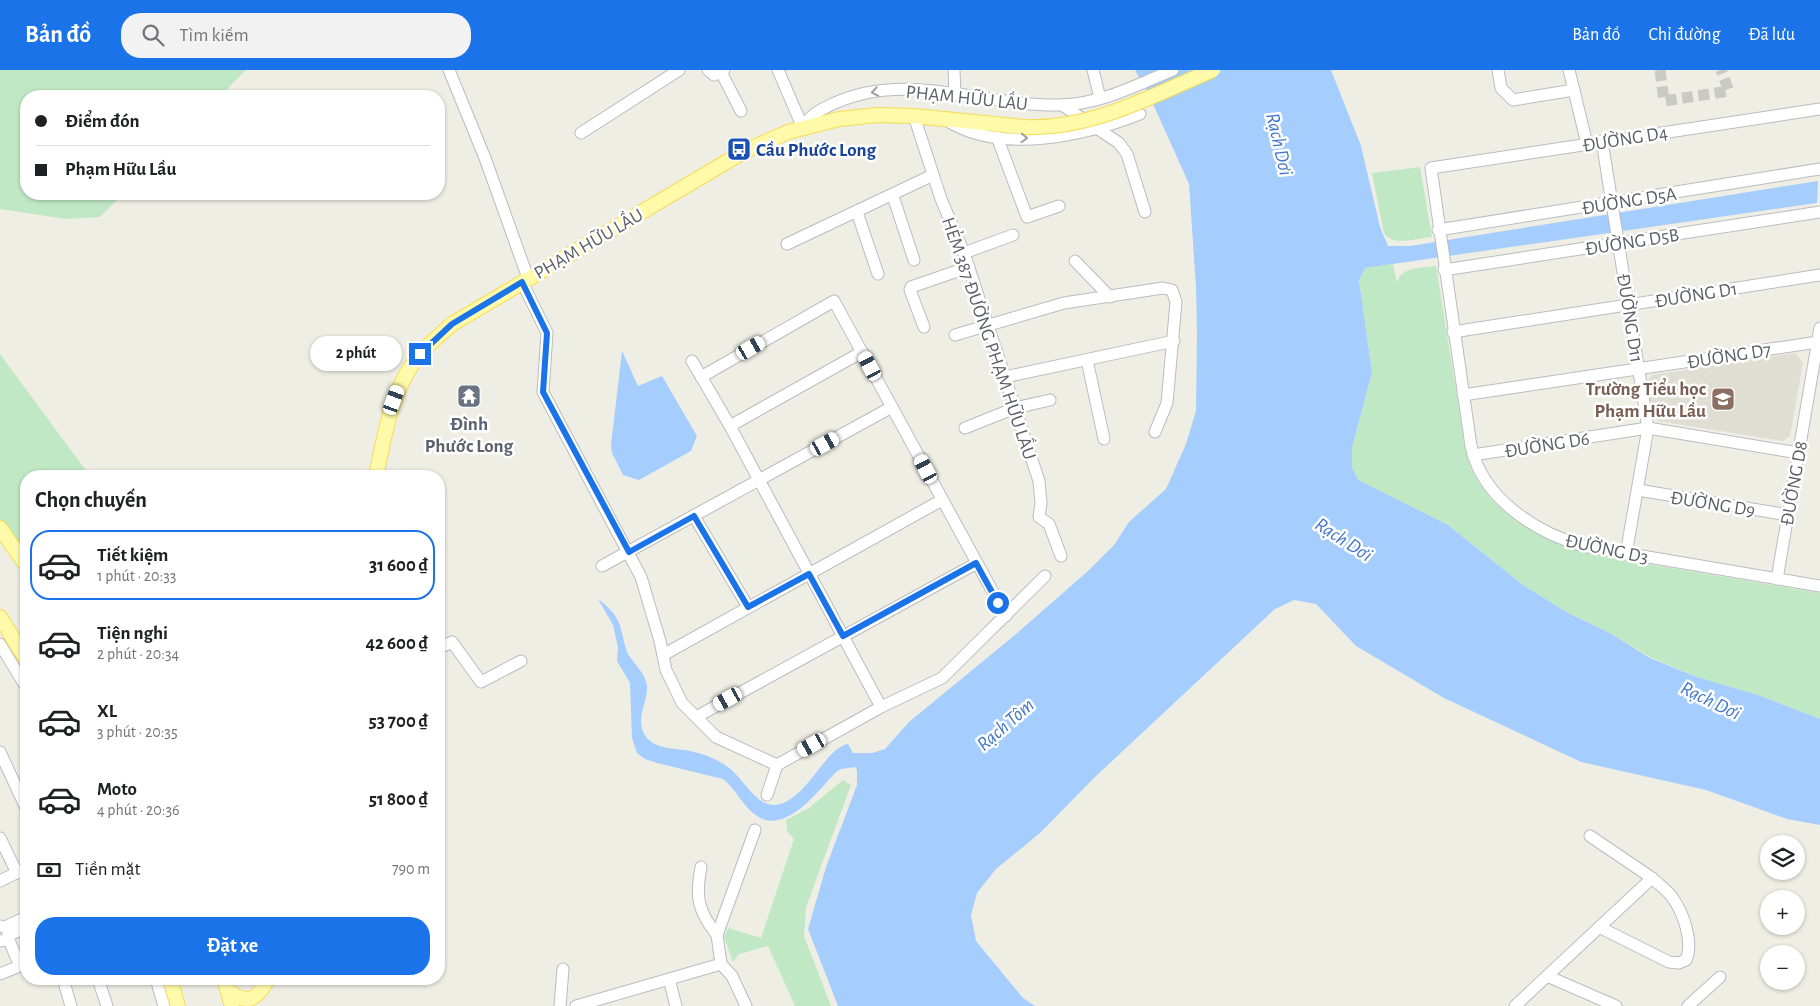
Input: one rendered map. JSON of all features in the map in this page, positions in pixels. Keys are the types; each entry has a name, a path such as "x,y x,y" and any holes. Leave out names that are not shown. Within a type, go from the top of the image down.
{"main road":[{"name":"PHẠM HỮU LẦU","path":"377,470 390,414 400,386 417,358 452,324 745,151 803,128 858,116 914,116 1024,127 1060,127 1093,120 1213,70"},
{"path":"0,528 20,557"},
{"path":"0,617 20,649"},
{"path":"172,985 178,1006"},
{"path":"226,985 243,1000 252,1000 259,995 265,985"},
{"path":"226,985 232,1006"},
{"path":"262,1006 267,985"}],"street":[{"path":"449,70 485,158 525,280 547,333 543,392 641,577 666,670 682,703 716,737 777,764"},
{"path":"581,133 679,70"},
{"path":"708,70 714,75 723,71 741,111"},
{"path":"778,70 803,128"},
{"path":"954,70 955,95"},
{"path":"1093,70 1105,97 1173,70"},
{"path":"1498,70 1501,88 1513,100 1574,90"},
{"path":"1569,70 1587,144"},
{"name":"PHẠM HỮU LẦU","path":"803,128 809,118 820,110 853,96 888,89 925,89 955,95 1062,105 1105,97"},
{"path":"1062,105 1119,143 1127,154 1145,212"},
{"name":"ĐƯỜNG D4","path":"1439,234 1430,168 1820,109"},
{"name":"PHẠM HỮU LẦU","path":"944,119 966,130 996,137 1055,138 1098,129 1140,114"},
{"name":"HẺM 387 ĐƯỜNG PHẠM HỮU LẦU","path":"914,116 933,175 969,267 1039,481 1042,503 1039,516 1049,524 1061,556"},
{"path":"996,137 1027,217 1059,206"},
{"name":"ĐƯỜNG D11","path":"1602,141 1648,428 1626,554"},
{"name":"ĐƯỜNG D5A","path":"1439,234 1614,207 1820,169"},
{"path":"787,244 893,196 933,175"},
{"path":"893,196 914,260"},
{"path":"857,212 878,274"},
{"name":"ĐƯỜNG D5B","path":"1443,267 1820,212"},
{"name":"ĐƯỜNG D3","path":"1439,234 1473,455 1487,483 1502,500 1550,534 1571,542 1626,554 1820,586"},
{"path":"964,253 1013,235"},
{"path":"1075,261 1110,298"},
{"path":"924,327 910,290 911,286 969,267"},
{"name":"ĐƯỜNG D1","path":"1453,332 1820,275"},
{"path":"955,335 987,324 1064,304 1163,288 1172,290 1176,302 1174,342 1167,404 1155,432"},
{"path":"701,377 834,301 1006,616"},
{"name":"ĐƯỜNG D8","path":"1777,579 1820,328"},
{"path":"1005,377 1174,342"},
{"name":"ĐƯỜNG D7","path":"1463,395 1818,342"},
{"path":"730,426 862,352"},
{"path":"1087,360 1104,439"},
{"path":"692,361 730,426 881,707"},
{"path":"965,428 1015,408 1050,400"},
{"path":"602,566 892,407"},
{"name":"ĐƯỜNG D6","path":"1473,455 1648,428 1798,453"},
{"name":"ĐƯỜNG D9","path":"1638,490 1788,515"},
{"path":"663,655 942,500"},
{"path":"694,516 748,607"},
{"path":"696,717 976,563"},
{"path":"767,795 777,764 881,707 942,678 1045,576"},
{"path":"445,645 452,642 482,682 521,661"},
{"path":"0,644 20,677"},
{"path":"0,752 20,795"},
{"path":"746,1006 732,976 721,964 717,935 755,830"},
{"path":"1590,836 1652,878 1671,895 1677,905 1689,944 1686,960 1679,963 1669,962 1599,927"},
{"path":"0,838 20,868"},
{"path":"701,867 697,885 698,903 704,918 717,935"},
{"path":"0,881 20,872"},
{"path":"1515,1006 1652,878"},
{"path":"3,932 20,921"},
{"path":"3,932 20,929"},
{"path":"0,974 20,966 3,932"},
{"path":"576,1006 721,964"},
{"path":"560,1006 563,969"},
{"path":"1547,976 1616,1006"},
{"path":"1688,1006 1720,977"},
{"path":"669,979 676,1006"},
{"path":"66,985 71,1006"},
{"path":"100,985 107,1006"},
{"path":"158,985 164,1006"}],"shaded area":[{"name":"Trường Tiểu học Phạm Hữu Lầu","path":"1795,353 1803,362 1790,436 1783,441 1658,421 1652,416 1647,381 1652,375"}],"green space":[{"path":"0,70 246,70 226,90 20,90 20,200 117,200 100,217 66,219 0,209"},
{"path":"1420,167 1432,237 1406,241 1393,240 1384,233 1372,173"},
{"path":"1393,264 1397,283 1399,277 1407,271 1436,266 1466,453 1474,473 1485,491 1499,507 1534,532 1554,542 1594,555 1820,593 1820,719 1758,695 1697,677 1650,657 1610,633 1568,613 1523,585 1448,525 1357,480 1352,467 1352,448 1372,372 1359,279 1364,268"},
{"path":"0,354 86,470 20,470 20,550 0,521"},
{"path":"843,780 851,785 806,907 804,936 831,1006 795,1006 768,946 739,954 733,962 724,937 728,928 761,938 794,839 787,831 786,820 809,808"}],"water":[{"path":"1135,70 1331,70 1361,146 1380,227 1388,246 1410,246 1818,181 1817,203 1365,268 1359,280 1372,372 1352,448 1352,467 1358,480 1448,525 1523,585 1568,613 1610,633 1650,658 1697,677 1758,695 1820,719 1820,825 1787,819 1706,790 1581,762 1444,698 1356,646 1316,604 1294,600 1275,609 1096,776 1040,833 996,869 977,893 971,915 976,941 1023,998 1035,1006 838,1006 808,929 826,867 857,785 857,770 855,767 841,769 801,808 779,820 768,820 752,812 723,779 645,759 637,753 632,738 630,683 617,661 618,647 613,625 598,599 610,609 616,618 628,654 642,673 646,682 647,693 641,725 647,738 662,747 695,752 710,757 734,772 761,801 774,805 785,802 795,795 839,747 848,744 853,753 872,753 885,749 909,722 1016,634 1088,571 1114,545 1129,522 1166,489 1186,444 1196,411 1196,287 1189,184 1149,95"},
{"path":"622,351 638,386 662,376 697,436 691,451 639,480 623,475 612,453 611,445"}],"tunnel":[{"path":"1660,70 1664,101 1729,91 1721,70"}],"place":[{"name":"Cầu Phước Long","path":"739,149"},
{"name":"Đình Phước Long","path":"469,396"},
{"name":"Trường Tiểu học Phạm Hữu Lầu","path":"1723,399"}],"route":[{"path":"420,354 452,324 522,282 542,318 547,333 543,392 629,552 694,516 748,607 809,574 843,636 976,563 998,603"}],"water label":[{"name":"Rạch Dơi","path":"1280,144"},
{"name":"Rạch Dơi","path":"1344,539"},
{"name":"Rạch Dơi","path":"1711,700"},
{"name":"Rạch Tôm","path":"1005,724"}]}
